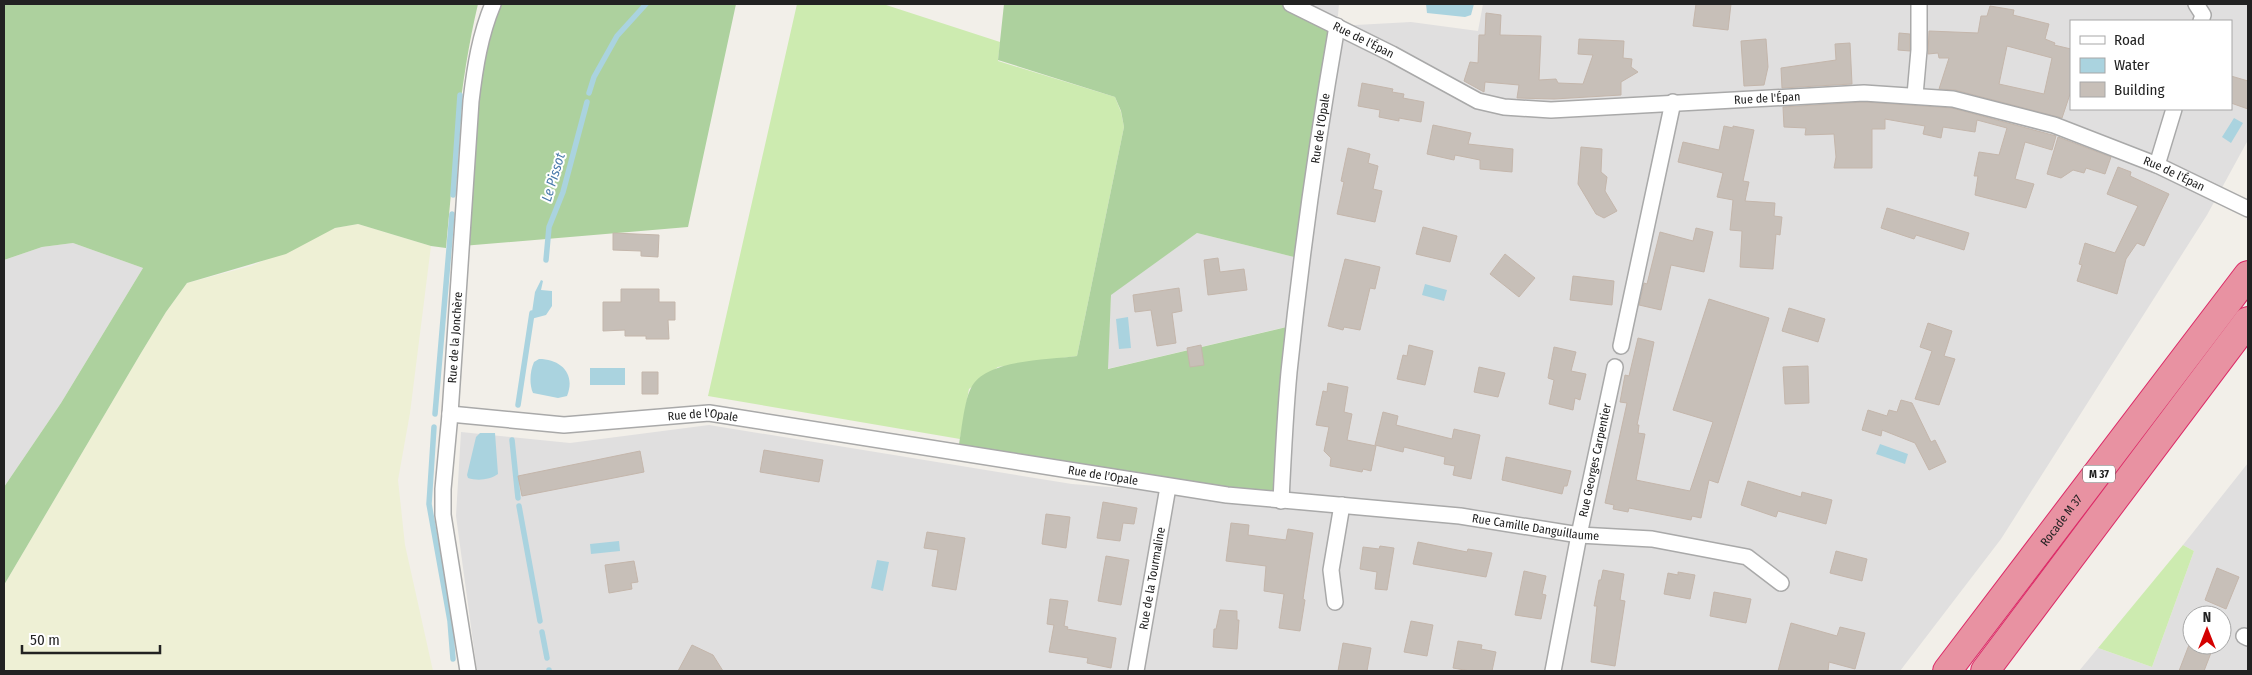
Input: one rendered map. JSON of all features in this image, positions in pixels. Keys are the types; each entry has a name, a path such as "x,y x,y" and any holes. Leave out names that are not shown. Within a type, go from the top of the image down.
{"highway":[{"name":"Rocade M 37","path":"1947,671 2248,274"},
{"name":"M 37","path":"1985,671 2248,321"}],"street":[{"name":"Rue de la Jonchère","path":"468,671 464,636 443,515 443,489 450,414 471,100 480,44 493,4"},
{"name":"Rue de l'Épan","path":"1290,4 1337,26 1463,93 1492,105 1526,110 1551,110 1864,93 1953,99 2037,120 2157,165 2225,196 2248,209"},
{"path":"1915,95 1919,4"},
{"path":"2196,4 2203,15 2201,20"},
{"name":"Rue de l'Opale","path":"450,414 564,425 708,413 1168,486 1281,501 1289,374 1302,259 1315,156 1337,26"},
{"path":"1621,346 1673,102"},
{"path":"2157,165 2174,110"},
{"name":"Rue Georges Carpentier","path":"1553,671 1614,368"},
{"name":"Rue de la Tourmaline","path":"1136,671 1168,486"},
{"name":"Rue Camille Danguillaume","path":"1281,501 1460,516 1579,535 1652,539 1747,556 1781,583"},
{"path":"1335,602 1332,570 1342,505"}],"shaded area":[{"path":"1291,4 1339,4 1337,26 1411,22 1478,31 1483,4 2248,4 2248,140 2207,215 2001,539 1900,671 477,671 456,516 461,432 570,443 709,425 1072,484 1280,501 1294,325 1107,369 1111,294 1197,233 1302,259"},
{"path":"73,243 143,268 61,403 4,487 4,260 42,247"},
{"path":"2248,463 2248,671 2079,671 2098,648 2152,667 2194,551 2183,545"}],"green space":[{"path":"4,4 478,4 466,64 446,248 431,246 358,224 335,228 286,254 187,283 166,312 141,353 4,585 4,487 61,403 143,268 73,243 42,247 4,260"},
{"path":"493,4 736,4 688,227 462,246 471,101"},
{"path":"797,4 883,4 1000,42 998,61 1115,97 1121,112 1124,127 1077,356 998,367 969,389 960,439 708,396"},
{"path":"1004,4 1291,4 1337,26 1302,259 1197,233 1111,295 1108,369 1295,325 1281,501 958,451 966,401 971,388 978,378 989,371 1003,366 1034,360 1077,356 1124,127 1121,111 1115,97 998,60"},
{"path":"358,224 431,246 410,413 398,480 405,545 433,671 4,671 4,585 141,353 166,312 187,283 251,266 335,228"},
{"path":"2183,545 2194,551 2152,667 2098,648"}],"water":[{"path":"1426,4 1474,4 1471,15 1465,17 1427,13"},
{"path":"2234,118 2243,123 2231,143 2222,137"},
{"path":"541,280 543,281 541,290 552,291 552,306 546,315 531,319 535,292"},
{"path":"1425,284 1447,290 1444,301 1422,295"},
{"path":"1128,317 1131,348 1119,349 1116,319"},
{"path":"539,359 554,362 565,369 570,381 567,396 558,398 533,393 531,373 534,362"},
{"path":"590,368 625,368 625,385 590,385"},
{"path":"480,433 495,433 498,474 487,479 468,478 467,475 476,437"},
{"path":"1880,444 1908,454 1905,464 1876,454"},
{"path":"619,541 620,551 591,554 590,544"},
{"path":"877,560 889,562 883,591 871,588"}],"building":[{"path":"1696,4 1731,4 1728,30 1693,26"},
{"path":"1990,6 2014,10 2013,15 2049,24 2045,39 2055,43 2054,45 2070,49 2070,94 2062,118 1955,90 1939,89 1949,58 1939,58 1938,53 1928,54 1929,31 1978,33 1981,16 1987,16","holes":["2007,46 2052,58 2044,94 1999,84"]},
{"path":"1486,13 1501,15 1500,35 1541,36 1539,80 1556,79 1558,83 1583,84 1593,55 1578,54 1579,39 1624,41 1623,58 1632,59 1631,67 1638,72 1621,82 1621,95 1554,99 1517,98 1519,85 1485,82 1484,92 1464,81 1470,62 1478,63 1479,35 1485,35"},
{"path":"1899,33 1910,34 1910,51 1898,50"},
{"path":"1766,39 1768,67 1764,85 1744,86 1741,41"},
{"path":"1850,43 1852,84 1782,88 1781,68 1836,60 1835,44"},
{"path":"2232,76 2248,81 2248,109 2232,103"},
{"path":"1362,83 1393,89 1392,92 1404,94 1403,98 1424,102 1421,122 1399,118 1399,121 1379,117 1380,110 1358,106"},
{"path":"1864,102 1952,108 2056,136 2052,150 2025,142 2015,179 2034,184 2026,208 1975,195 1978,176 1974,176 1979,152 1999,155 2007,128 1977,120 1975,132 1943,127 1941,138 1923,134 1925,126 1885,119 1885,129 1872,129 1872,168 1834,168 1836,157 1834,134 1805,135 1806,128 1784,127 1783,107"},
{"path":"1433,125 1471,133 1468,144 1513,149 1512,172 1480,169 1480,160 1455,155 1454,160 1427,154"},
{"path":"1724,126 1754,130 1743,181 1749,182 1745,201 1775,203 1774,216 1782,217 1780,235 1776,234 1773,269 1740,267 1742,231 1730,230 1733,200 1717,197 1723,173 1678,162 1683,142 1719,150"},
{"path":"2058,137 2111,157 2105,174 2086,168 2084,173 2073,170 2061,178 2047,174"},
{"path":"1581,147 1602,149 1601,172 1607,177 1605,191 1617,211 1604,218 1596,214 1578,184"},
{"path":"1348,148 1370,154 1368,163 1378,166 1373,189 1382,191 1375,222 1337,214 1344,182 1341,181"},
{"path":"2118,167 2131,172 2130,176 2169,194 2144,246 2137,243 2126,259 2117,294 2077,281 2082,265 2079,264 2085,243 2115,253 2138,206 2107,194"},
{"path":"1887,208 1969,233 1964,250 1916,235 1914,239 1881,228"},
{"path":"1423,227 1457,236 1450,262 1416,254"},
{"path":"1696,228 1713,232 1704,272 1671,265 1661,310 1639,305 1644,283 1647,284 1660,232 1693,241"},
{"path":"613,233 659,235 658,257 641,256 641,251 613,250"},
{"path":"1505,254 1535,278 1519,297 1490,274"},
{"path":"1218,258 1220,272 1244,269 1247,290 1208,295 1204,260"},
{"path":"1345,259 1380,267 1375,289 1370,288 1360,330 1344,327 1343,330 1328,326"},
{"path":"1573,276 1614,281 1612,305 1570,300"},
{"path":"1179,288 1182,311 1172,313 1176,343 1157,346 1151,310 1135,312 1133,295"},
{"path":"621,289 659,289 659,302 675,302 675,320 668,320 669,339 646,339 646,336 625,336 625,330 603,331 603,302 621,302"},
{"path":"1709,299 1769,318 1718,483 1709,480 1701,518 1692,516 1691,520 1629,508 1628,512 1613,509 1614,505 1605,503 1627,403 1620,402 1625,375 1629,376 1638,338 1654,342 1637,425 1639,425 1638,433 1645,434 1636,480 1690,491 1713,422 1673,410"},
{"path":"1789,308 1825,319 1818,342 1782,331"},
{"path":"1928,323 1952,331 1944,356 1955,359 1939,405 1915,399 1932,351 1920,347"},
{"path":"1201,345 1204,365 1190,367 1187,348"},
{"path":"1409,345 1433,351 1425,385 1397,379 1403,355 1407,356"},
{"path":"1554,347 1576,352 1571,371 1586,374 1580,400 1575,398 1573,410 1549,404 1554,380 1548,378"},
{"path":"1808,366 1809,403 1785,404 1783,367"},
{"path":"1479,367 1505,373 1498,397 1474,392"},
{"path":"642,372 658,372 658,394 642,394"},
{"path":"1328,383 1348,387 1344,412 1352,414 1347,440 1376,446 1371,471 1363,469 1362,472 1330,466 1331,458 1324,451 1329,427 1316,425 1323,391 1327,392"},
{"path":"1901,400 1912,403 1931,442 1935,440 1946,462 1929,470 1915,443 1882,430 1881,436 1862,430 1868,410 1887,416 1889,410 1897,412"},
{"path":"1383,412 1398,416 1396,425 1452,439 1454,429 1480,435 1471,479 1453,475 1455,466 1444,464 1445,457 1404,447 1403,452 1375,445"},
{"path":"764,450 823,460 819,482 760,472"},
{"path":"640,451 644,472 522,496 518,476"},
{"path":"1506,457 1571,471 1567,486 1564,486 1562,494 1502,480"},
{"path":"1748,481 1801,497 1802,492 1832,500 1826,524 1778,511 1776,517 1741,505"},
{"path":"1103,502 1137,508 1134,524 1123,523 1120,541 1097,538"},
{"path":"1046,514 1070,517 1066,548 1042,544"},
{"path":"1231,523 1249,525 1248,535 1286,540 1288,529 1313,533 1300,631 1279,628 1284,594 1264,591 1266,566 1226,561"},
{"path":"927,532 965,538 956,590 932,586 938,550 924,548"},
{"path":"1418,542 1467,552 1468,549 1492,553 1486,577 1413,564"},
{"path":"1380,546 1394,548 1387,590 1375,589 1377,572 1360,569 1363,547 1379,549"},
{"path":"1836,551 1867,559 1862,581 1830,573"},
{"path":"1106,556 1129,560 1121,605 1098,601"},
{"path":"634,561 638,582 631,583 632,589 609,593 605,565"},
{"path":"2217,568 2239,577 2228,605 2217,605 2205,600"},
{"path":"1603,570 1624,574 1620,600 1625,601 1615,666 1591,662 1597,606 1594,606"},
{"path":"1524,571 1546,576 1542,594 1546,595 1541,619 1515,615"},
{"path":"1678,572 1695,575 1690,599 1664,594 1668,573 1678,575"},
{"path":"1714,592 1751,599 1746,623 1710,616"},
{"path":"1050,599 1068,601 1064,626 1068,627 1067,629 1116,638 1111,668 1087,663 1088,658 1049,652 1054,625 1047,624"},
{"path":"1220,610 1237,611 1237,620 1239,620 1237,649 1213,647 1214,629 1216,629"},
{"path":"1411,621 1433,625 1427,656 1404,652"},
{"path":"1791,623 1837,636 1840,627 1865,633 1855,669 1829,662 1828,671 1778,671"},
{"path":"1458,641 1482,645 1481,649 1496,652 1492,671 1470,671 1453,668"},
{"path":"1343,643 1371,648 1367,671 1338,671"},
{"path":"692,645 713,655 723,671 678,671"},
{"path":"2185,655 2210,655 2204,671 2179,671"}],"waterway":[{"name":"Le Pissot","path":"589,93 594,77 617,36 646,4"},
{"path":"453,195 460,95"},
{"name":"Le Pissot","path":"546,260 549,227 563,192 587,102"},
{"path":"435,414 452,214"},
{"name":"Le Pissot","path":"518,405 532,313"},
{"path":"434,427 429,504 450,621 453,659"},
{"name":"Le Pissot","path":"512,440 518,498"},
{"name":"Le Pissot","path":"519,506 540,621"},
{"name":"Le Pissot","path":"542,632 547,658"}]}
